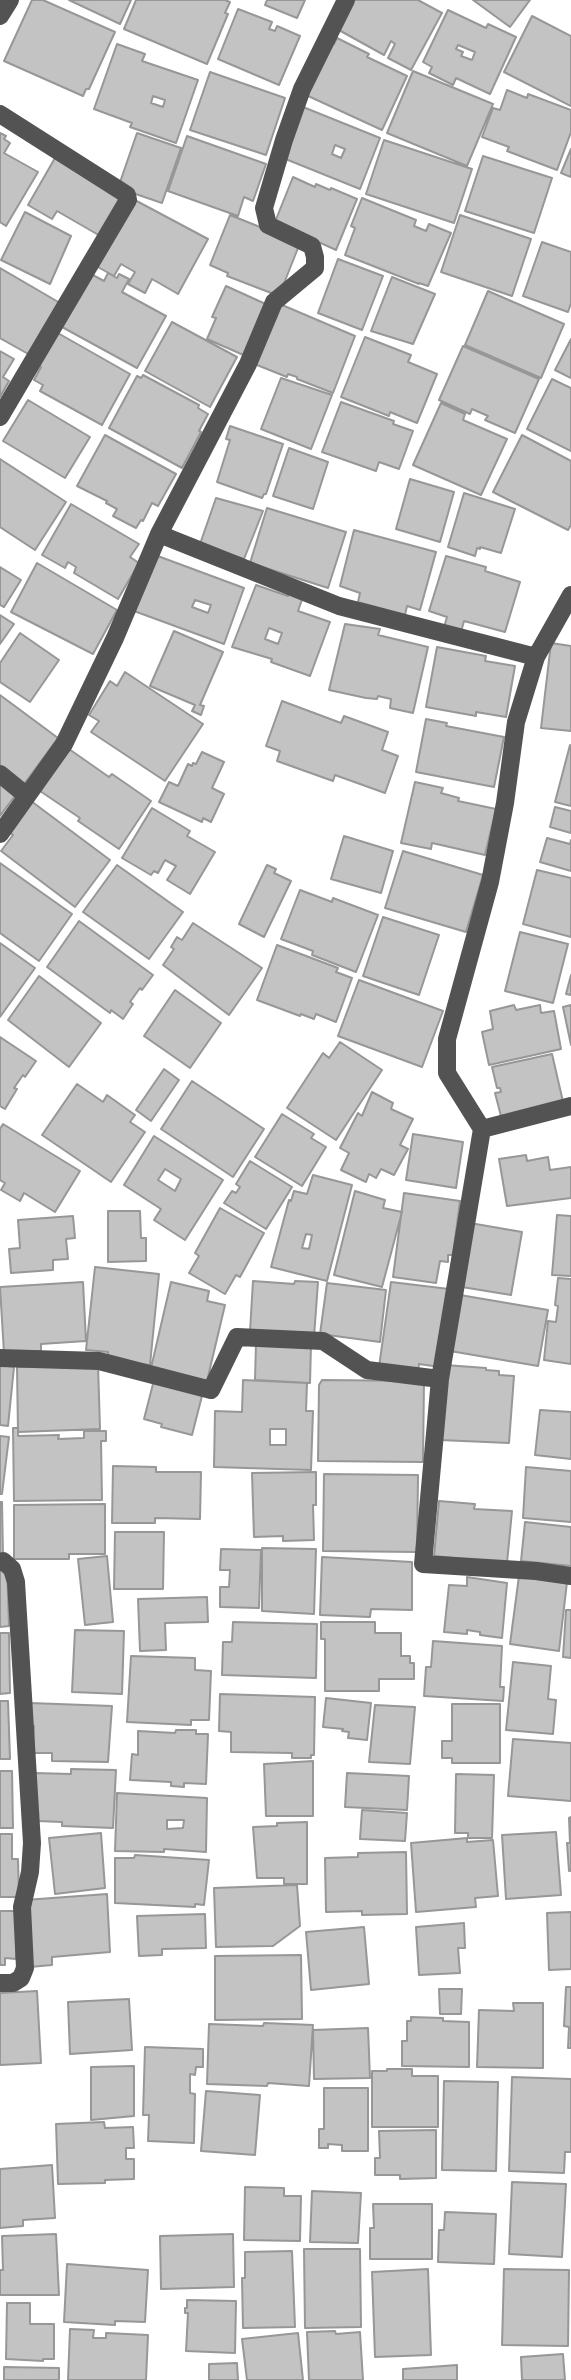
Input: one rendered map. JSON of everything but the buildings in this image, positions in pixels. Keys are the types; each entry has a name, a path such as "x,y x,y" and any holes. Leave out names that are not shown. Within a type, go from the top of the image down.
{"street":[{"path":"0,16 10,0"},
{"path":"0,834 64,744 115,638 159,534 248,364 274,302 315,268 312,246 268,225 264,208 302,89 346,0"},
{"path":"0,114 127,195 128,200 0,417"},
{"path":"159,534 339,606 536,657"},
{"path":"571,595 536,657 516,722 505,803 490,882 447,1038 447,1073 482,1129 440,1379 423,1564 536,1571 571,1576"},
{"path":"0,774 27,796"},
{"path":"482,1129 571,1106"},
{"path":"0,1357 99,1361 211,1390 237,1337 323,1341 367,1370 440,1379"},
{"path":"0,1562 3,1561 12,1569 16,1581 32,1843 30,1872 22,1907 25,1968 21,1979 13,1983 0,1983"}]}
